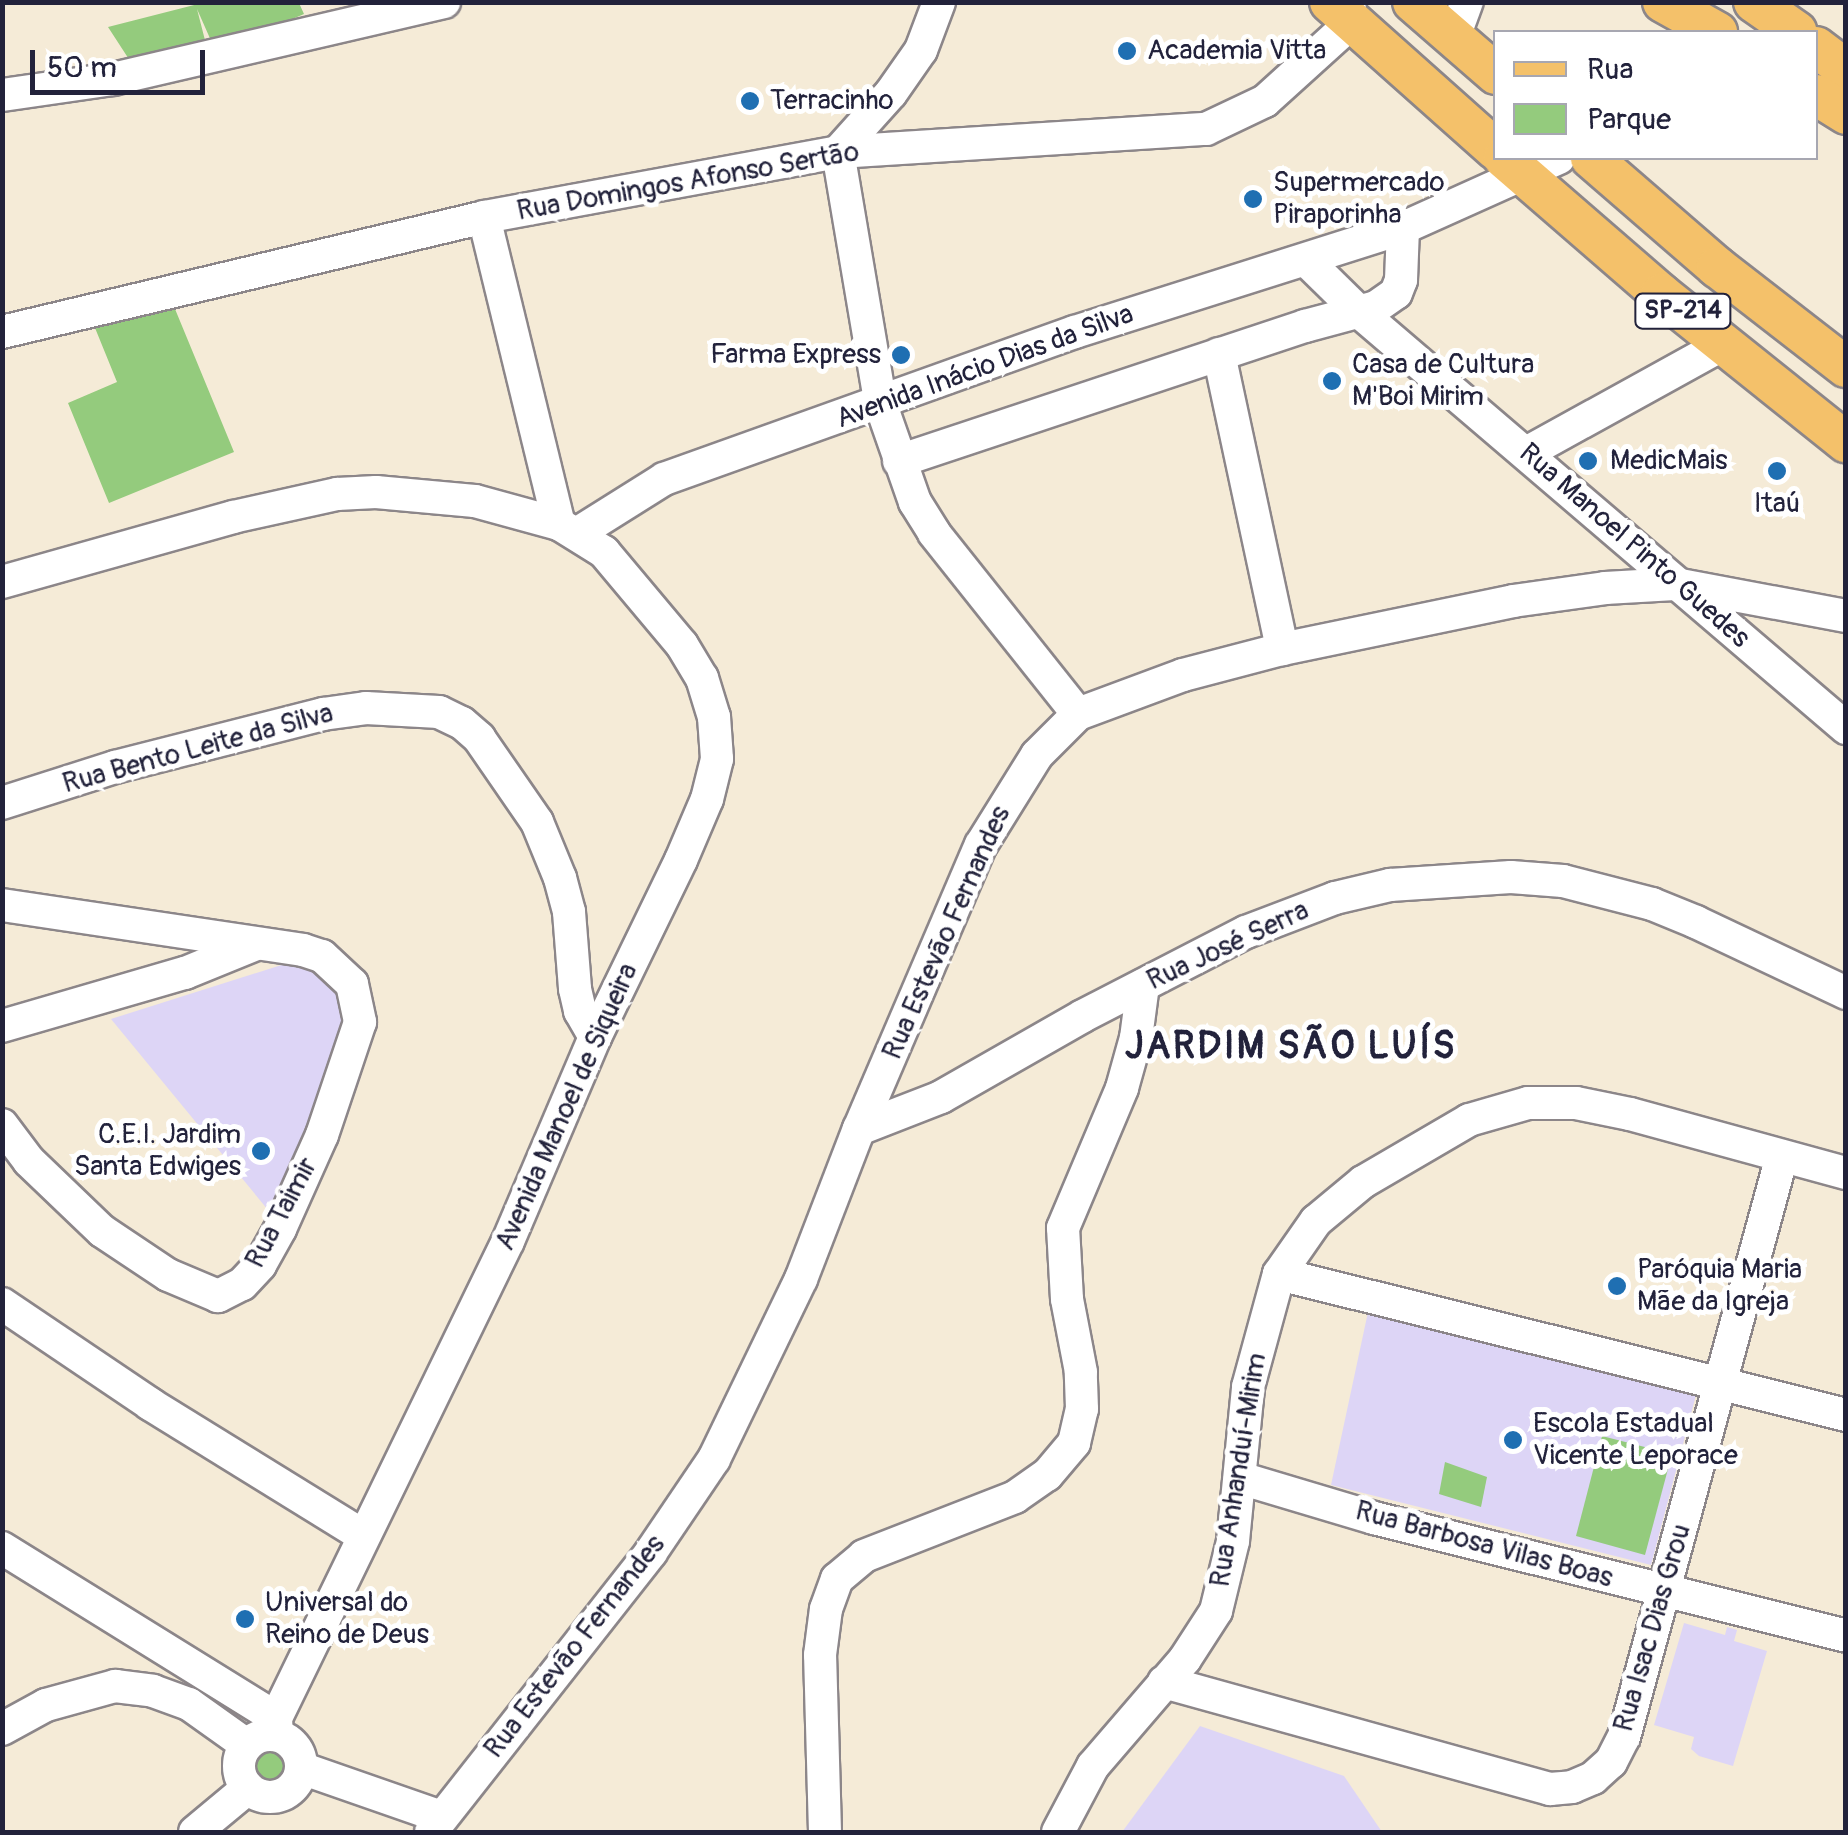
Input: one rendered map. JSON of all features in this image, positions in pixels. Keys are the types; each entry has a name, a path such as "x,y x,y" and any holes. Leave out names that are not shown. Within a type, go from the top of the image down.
{"main road":[{"path":"1413,2 1460,20 1493,70"},
{"path":"1662,2 1713,30"},
{"path":"1754,2 1794,30"},
{"name":"SP-214","path":"1343,10 1493,137"},
{"path":"1818,49 1846,70"},
{"path":"1818,96 1846,114"},
{"name":"SP-214","path":"1520,160 1724,344 1846,442"},
{"name":"SP-214","path":"1593,160 1717,267 1846,368"}],"street":[{"path":"2,95 113,79 444,2"},
{"path":"939,2 921,50 892,93 838,152 881,405 899,461 934,532 1078,714"},
{"name":"Rua Domingos Afonso Sertão","path":"2,332 484,218 838,152 1206,129 1265,100 1343,10"},
{"name":"Avenida Inácio Dias da Silva","path":"569,529 664,479 881,405 1075,332 1403,228 1520,160"},
{"path":"484,218 569,529"},
{"path":"899,461 1356,310 1376,307 1396,293 1404,270 1403,228"},
{"name":"Rua Manoel Pinto Guedes","path":"1306,260 1356,310 1528,452 1674,584 1846,728"},
{"path":"1528,452 1724,344"},
{"path":"1220,354 1282,649"},
{"path":"2,582 233,517 337,494 432,494 475,501 569,529"},
{"name":"Avenida Manoel de Siqueira","path":"266,1732 508,1241 595,1037 682,860 707,799 716,759 714,717 692,661 640,589 604,552 569,529"},
{"name":"Rua Estevão Fernandes","path":"437,1825 652,1552 714,1459 801,1279 859,1130 981,845 1037,756 1078,714 1183,675 1282,649 1512,601 1674,584 1846,616"},
{"name":"Rua Manoel Pinto Guedes","path":"1775,602 1771,644 1782,675"},
{"name":"Rua Bento Leite da Silva","path":"2,803 115,767 324,714 366,708 439,712 462,722 479,738 537,822 569,912 580,1011 595,1037"},
{"name":"Rua José Serra","path":"859,1130 942,1097 1143,984 1246,932 1335,898 1390,885 1511,877 1563,881 1652,904 1846,994"},
{"path":"2,905 256,944"},
{"path":"2,1026 167,979 256,944"},
{"name":"Rua Taimir","path":"2,1125 30,1161 102,1230 194,1289 218,1296 229,1292 260,1265 280,1229 322,1135 360,1022 358,1000 336,967 303,950 256,944"},
{"path":"825,1832 820,1654 826,1609 837,1579 864,1556 1015,1496 1047,1475 1074,1443 1082,1409 1081,1372 1067,1299 1063,1228 1122,1088 1136,1038 1143,984"},
{"name":"Rua Anhanduí-Mirim","path":"1058,1832 1093,1766 1164,1682 1216,1611 1233,1540 1248,1388 1279,1274 1316,1221 1363,1182 1433,1138 1504,1107 1576,1103 1846,1173"},
{"name":"Rua Isac Dias Grou","path":"1164,1682 1550,1789 1572,1787 1611,1762 1624,1737 1666,1592 1718,1383 1782,1156"},
{"path":"1279,1274 1846,1415"},
{"path":"2,1304 150,1404 364,1536"},
{"name":"Rua Barbosa Vilas Boas","path":"1240,1478 1374,1518 1846,1636"},
{"path":"2,1548 266,1732"},
{"path":"2,1729 46,1705 86,1690 116,1686 153,1691 266,1732 293,1744 301,1768 295,1785 279,1796 263,1796 248,1788 239,1771 266,1732"},
{"path":"301,1768 386,1794 437,1825"},
{"path":"195,1832 248,1788"}],"shaded area":[{"name":"C.E.I. Jardim Santa Edwiges","path":"291,962 314,964 356,1011 273,1216 111,1019"},
{"name":"Escola Estadual Vicente Leporace","path":"1368,1312 1696,1395 1651,1565 1331,1485"},
{"path":"1684,1623 1725,1635 1727,1627 1737,1630 1734,1641 1767,1651 1733,1766 1699,1756 1691,1749 1694,1737 1654,1725"},
{"path":"1200,1726 1344,1776 1382,1832 1122,1832"}],"green space":[{"path":"202,3 299,3 304,14 216,52 197,9 207,48 134,67 108,27"},
{"path":"168,292 234,452 109,503 68,403 117,382 93,323"},
{"path":"1602,1436 1672,1454 1645,1555 1576,1536"},
{"path":"1445,1462 1487,1477 1481,1507 1439,1494"},
{"path":"270,1745 285,1751 291,1766 285,1781 270,1787 255,1781 249,1766 255,1751"}],"place":[{"name":"Academia Vitta","path":"1127,51"},
{"name":"Terracinho","path":"750,101"},
{"name":"Supermercado Piraporinha","path":"1253,199"},
{"name":"Farma Express","path":"901,355"},
{"name":"Casa de Cultura M'Boi Mirim","path":"1332,381"},
{"name":"MedicMais","path":"1588,461"},
{"name":"Itaú","path":"1777,471"},
{"name":"C.E.I. Jardim Santa Edwiges","path":"261,1151"},
{"name":"Paróquia Maria Mãe da Igreja","path":"1617,1286"},
{"name":"Escola Estadual Vicente Leporace","path":"1513,1440"},
{"name":"Universal do Reino de Deus","path":"245,1619"}],"district":[{"name":"JARDIM SÃO LUÍS","path":"1291,1047"}]}
